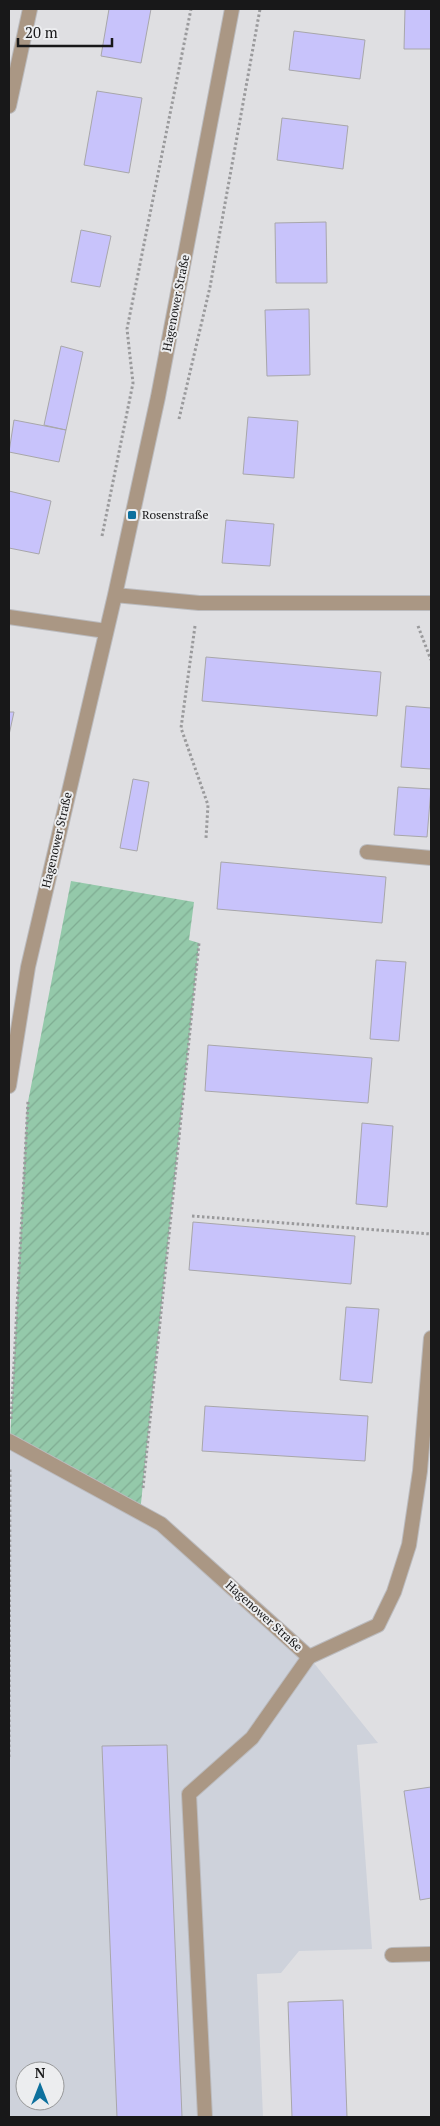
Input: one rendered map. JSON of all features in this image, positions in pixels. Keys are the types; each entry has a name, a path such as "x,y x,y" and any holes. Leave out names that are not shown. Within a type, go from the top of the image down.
{"street":[{"path":"9,106 30,9"},
{"name":"Hagenower Straße","path":"9,1086 28,967 115,595 158,397 232,9"},
{"path":"115,595 198,603 431,603"},
{"path":"9,617 106,631"},
{"path":"366,852 431,858"},
{"name":"Hagenower Straße","path":"9,1441 161,1524 309,1657 378,1624 394,1592 409,1545 420,1471 431,1338"},
{"path":"205,2117 189,1794 252,1738 309,1657"},
{"path":"392,1955 431,1954"}],"path":[{"path":"100,543 133,383 127,329 192,9"},
{"path":"177,429 210,287 260,9"},
{"path":"198,603 181,728 208,805 206,838"},
{"path":"409,603 431,660"},
{"path":"140,1513 198,943"},
{"path":"9,1757 9,1441 29,1097"},
{"path":"192,1216 431,1234"}],"shaded area":[{"path":"10,1441 161,1524 309,1657 378,1743 357,1745 372,1949 299,1951 281,1973 257,1974 263,2117 9,2117"}],"green space":[{"path":"71,881 194,902 189,940 199,943 140,1513 10,1441 27,1107"}],"building":[{"path":"109,9 151,9 141,63 101,56"},
{"path":"405,9 431,9 431,49 404,49"},
{"path":"294,31 365,40 360,79 289,70"},
{"path":"97,91 142,98 129,173 84,165"},
{"path":"282,118 348,126 343,169 277,160"},
{"path":"326,222 327,283 276,283 275,223"},
{"path":"81,230 111,236 100,287 71,282"},
{"path":"309,309 310,375 267,376 265,310"},
{"path":"61,346 83,352 66,430 44,425"},
{"path":"248,417 298,421 294,478 243,474"},
{"path":"14,420 66,430 59,462 9,452"},
{"path":"9,491 51,501 39,554 9,548"},
{"path":"226,520 274,524 270,566 222,563"},
{"path":"206,657 381,672 377,716 202,701"},
{"path":"406,706 431,708 431,769 401,767"},
{"path":"9,712 14,712 9,735"},
{"path":"133,779 149,782 137,851 120,848"},
{"path":"398,787 431,789 427,837 394,835"},
{"path":"221,862 386,877 382,923 217,909"},
{"path":"376,960 406,962 399,1041 370,1039"},
{"path":"208,1045 372,1058 368,1103 205,1091"},
{"path":"362,1123 393,1126 387,1207 356,1204"},
{"path":"193,1222 355,1236 351,1284 189,1270"},
{"path":"346,1307 379,1309 372,1383 340,1380"},
{"path":"205,1406 368,1416 365,1461 202,1451"},
{"path":"167,1745 182,2117 117,2117 102,1746"},
{"path":"431,1787 431,1898 420,1900 404,1791"},
{"path":"343,2000 347,2117 292,2117 288,2002"}],"place":[{"name":"Rosenstraße","path":"132,515"}]}
